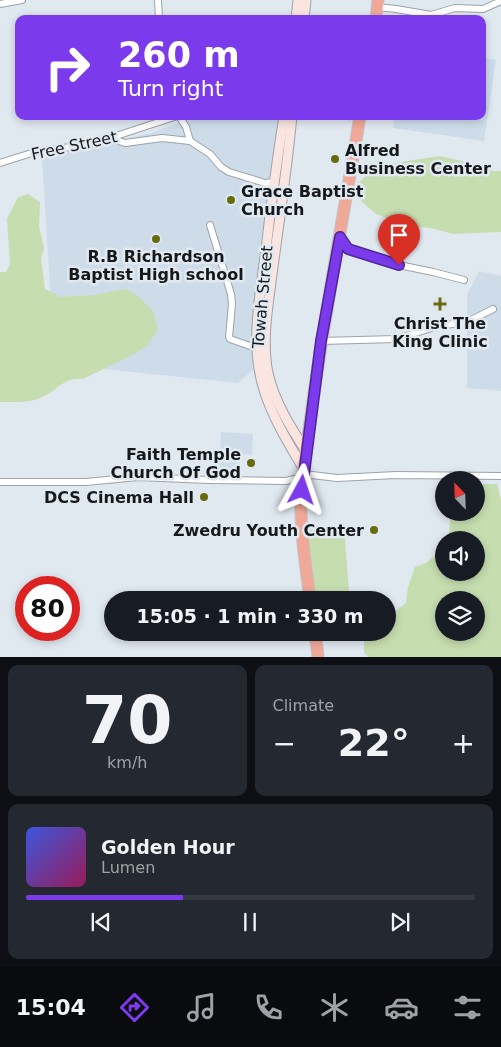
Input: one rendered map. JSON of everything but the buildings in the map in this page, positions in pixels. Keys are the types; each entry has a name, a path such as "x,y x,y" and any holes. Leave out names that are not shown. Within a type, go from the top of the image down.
{"highway":[{"path":"309,591 301,518 303,473 321,341 359,120"},
{"path":"316,641 318,657"}],"street":[{"path":"0,4 22,0"},
{"path":"158,0 159,15"},
{"path":"296,15 298,0"},
{"path":"304,15 306,0"},
{"path":"377,9 396,8 431,15 456,8 483,9 501,1"},
{"name":"Free Street","path":"0,163 35,152 77,146 110,138 162,120"},
{"path":"181,120 186,127 190,141"},
{"name":"Towah Street","path":"283,120 257,318 257,358 267,399 303,473"},
{"name":"Towah Street","path":"292,120 267,316 266,356 268,373 274,390 294,432 306,451"},
{"path":"110,138 124,143 162,138 190,141 210,154 221,167 229,172 259,182 274,182"},
{"path":"210,225 231,294 229,337 253,347"},
{"path":"340,237 348,249 399,265 464,280"},
{"path":"321,341 396,339 438,326 467,322 493,309"},
{"path":"0,482 86,482 138,477 286,481 303,473 338,478 396,475 501,476"}],"shaded area":[{"path":"486,58 496,60 484,141 393,128 394,120 486,120"},
{"name":"R.B Richardson Baptist High school","path":"188,120 278,120 252,327 254,369 238,383 85,367 55,366 42,158 151,133"},
{"path":"479,271 501,276 501,391 467,388 467,295"},
{"path":"221,432 253,434 252,455 239,454 237,475 219,474"}],"green space":[{"path":"439,156 493,171 501,171 501,232 453,234 431,228 409,226 376,214 360,200 357,184 376,169"},
{"path":"28,194 40,202 39,227 44,248 41,258 45,289 61,297 93,295 125,289 137,295 153,311 158,329 147,346 83,379 70,380 36,400 0,402 0,272 6,272 10,264 7,219 18,197"},
{"path":"485,484 497,484 501,500 501,657 368,657 364,653 364,641 396,641 396,611 406,603 408,587 415,567 426,563 435,556 435,581 485,581 485,531 449,531 450,521 485,521"},
{"path":"344,527 349,591 313,591 308,530"}],"place":[{"name":"Alfred Business Center","path":"335,159"},
{"name":"Grace Baptist Church","path":"231,200"},
{"name":"R.B Richardson Baptist High school","path":"156,239"},
{"name":"Christ The King Clinic","path":"440,304"},
{"name":"Faith Temple Church Of God","path":"251,463"},
{"name":"DCS Cinema Hall","path":"204,497"},
{"name":"Zwedru Youth Center","path":"374,530"}],"route":[{"path":"302,490 302,478 321,341 340,237 348,249 399,265"}]}
